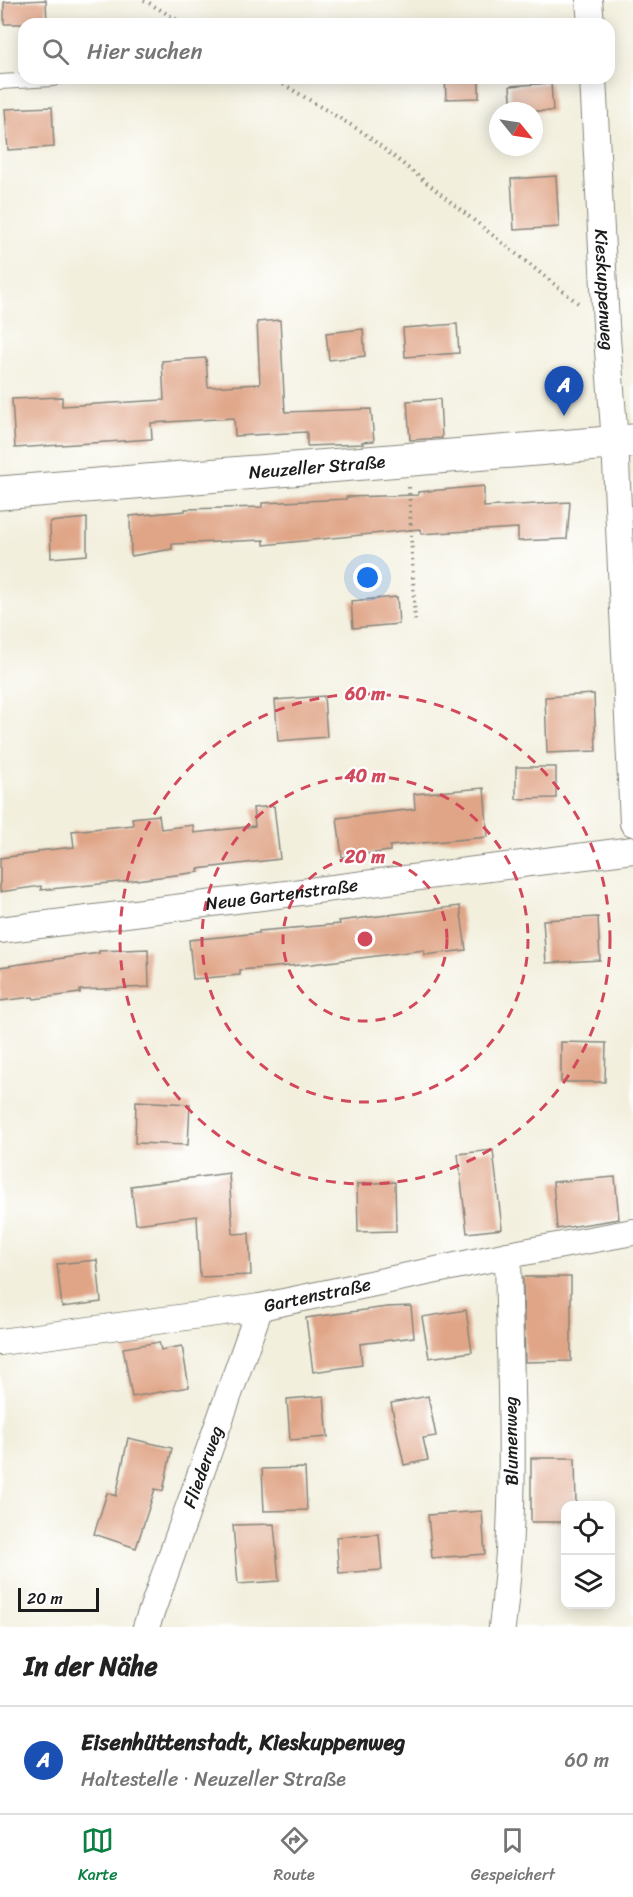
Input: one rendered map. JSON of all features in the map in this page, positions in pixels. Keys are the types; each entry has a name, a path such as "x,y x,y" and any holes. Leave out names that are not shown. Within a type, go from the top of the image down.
{"main road":[{"name":"Neuzeller Straße","path":"0,493 624,442"}],"street":[{"path":"589,0 590,18"},
{"name":"Kieskuppenweg","path":"593,84 606,326 624,442 633,823"},
{"name":"Neue Gartenstraße","path":"0,930 633,850"},
{"name":"Gartenstraße","path":"0,1342 260,1306 633,1232"},
{"name":"Blumenweg","path":"502,1627 512,1481 508,1255"},
{"name":"Fliederweg","path":"146,1627 260,1306"}],"lane":[{"path":"0,82 18,81"}],"path":[{"path":"144,0 174,18"},
{"path":"283,84 364,133 606,326"},
{"path":"407,459 415,624"}],"building":[{"path":"46,0 47,18 18,18 18,24 4,24 4,2"},
{"path":"445,84 479,84 479,98 446,99"},
{"path":"551,84 553,111 543,111 543,102 511,102 510,86"},
{"path":"52,107 54,147 8,150 5,109"},
{"path":"556,176 559,227 514,230 511,179"},
{"path":"280,320 285,412 371,409 374,441 362,442 363,444 307,446 307,432 235,436 234,418 151,423 152,439 15,448 12,399 62,397 62,406 164,400 162,361 206,358 208,387 260,384 257,322"},
{"path":"457,324 459,353 405,357 403,328"},
{"path":"363,329 365,356 329,360 326,333"},
{"path":"440,399 442,438 410,440 407,401"},
{"path":"484,486 484,507 570,502 567,539 518,541 518,528 421,534 420,529 264,545 264,540 172,544 172,549 131,556 130,516 185,511 185,509 262,507 262,503 418,495 418,492"},
{"path":"87,518 87,555 51,558 50,522"},
{"path":"397,597 399,624 353,628 351,601"},
{"path":"594,694 596,751 547,753 545,697"},
{"path":"324,696 327,737 278,741 275,700"},
{"path":"516,767 556,767 556,798 516,799"},
{"path":"484,788 488,837 390,846 390,851 342,857 337,818 415,809 414,794"},
{"path":"274,806 280,859 120,882 41,890 41,886 0,892 0,858 74,847 72,831 133,825 132,818 159,815 161,829 193,825 194,833 255,826 253,808"},
{"path":"460,906 466,950 425,955 424,950 312,964 240,970 240,975 193,979 189,940 340,924 339,921"},
{"path":"598,917 600,960 546,963 543,920"},
{"path":"148,949 149,987 80,990 80,993 0,1001 0,967 99,953 99,951"},
{"path":"561,1042 606,1043 605,1082 561,1082"},
{"path":"136,1101 190,1104 188,1145 135,1143"},
{"path":"493,1150 502,1229 467,1233 458,1154"},
{"path":"229,1173 233,1234 249,1233 251,1275 200,1277 197,1216 136,1224 131,1186"},
{"path":"615,1177 619,1219 557,1229 553,1182"},
{"path":"395,1182 396,1231 358,1232 357,1184"},
{"path":"97,1260 101,1302 62,1307 57,1264"},
{"path":"523,1277 571,1277 571,1361 525,1362"},
{"path":"411,1306 414,1337 360,1344 362,1365 313,1372 306,1318"},
{"path":"466,1310 472,1352 429,1358 422,1317"},
{"path":"159,1342 161,1350 182,1346 189,1387 132,1397 123,1348"},
{"path":"324,1396 328,1437 290,1440 287,1399"},
{"path":"428,1396 436,1436 423,1438 428,1460 404,1465 391,1403"},
{"path":"128,1438 172,1448 163,1491 155,1489 136,1548 94,1534 107,1493 116,1496"},
{"path":"531,1458 575,1458 576,1501 561,1501 561,1522 531,1522"},
{"path":"305,1468 307,1510 264,1511 262,1469"},
{"path":"482,1511 485,1554 432,1558 428,1515"},
{"path":"274,1524 279,1581 238,1584 233,1525"},
{"path":"379,1534 382,1570 339,1573 336,1537"}],"place":[{"name":"Eisenhüttenstadt, Kieskuppenweg","path":"564,416"}]}
